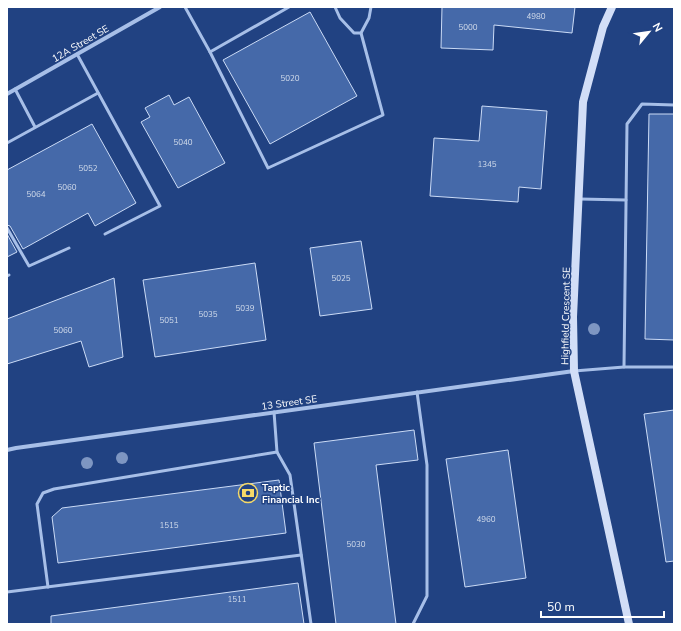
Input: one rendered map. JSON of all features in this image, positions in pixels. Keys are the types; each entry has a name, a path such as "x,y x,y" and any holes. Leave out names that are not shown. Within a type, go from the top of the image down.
{"street":[{"name":"12A Street SE","path":"7,94 160,7"},
{"name":"Highfield Crescent SE","path":"612,7 603,27 583,102 573,317 574,371 629,624"},
{"name":"13 Street SE","path":"7,450 574,371"}],"lane":[{"path":"185,7 210,52 268,168 383,115 361,33 369,18 371,7"},
{"path":"210,52 289,7"},
{"path":"335,7 340,18 354,33 361,33"},
{"path":"77,54 160,206 105,234"},
{"path":"15,89 36,127"},
{"path":"7,143 98,93"},
{"path":"624,367 627,124 642,104 674,105"},
{"path":"578,199 626,200"},
{"path":"7,228 29,266 69,248"},
{"path":"574,371 624,367 674,366"},
{"path":"413,624 427,596 427,465 417,392"},
{"path":"274,412 277,452 290,474 311,624"},
{"path":"48,587 37,504 43,493 54,489 277,452"},
{"path":"7,592 301,555"}],"building":[{"path":"442,7 575,7 572,33 494,25 493,50 441,48"},
{"path":"310,12 357,96 270,144 223,60"},
{"path":"169,95 174,105 189,97 225,163 178,188 141,122 150,117 145,108"},
{"path":"482,106 547,111 541,189 519,187 518,202 430,196 434,138 479,141"},
{"path":"649,114 674,114 674,340 645,339"},
{"path":"92,124 136,203 95,226 88,213 23,249 10,226 7,225 7,170"},
{"path":"7,234 17,252 7,257"},
{"path":"361,241 372,309 320,316 310,248"},
{"path":"255,263 266,340 155,357 143,280"},
{"path":"114,278 123,357 89,367 81,341 7,364 7,319"},
{"path":"674,410 674,561 666,562 644,414"},
{"path":"414,430 418,460 376,465 396,624 336,624 314,443"},
{"path":"508,450 526,578 465,587 446,459"},
{"path":"279,480 286,533 58,563 52,517 62,508"},
{"path":"298,583 304,624 51,624 51,616"}],"place":[{"name":"Taptic Financial Inc","path":"248,493"}]}
